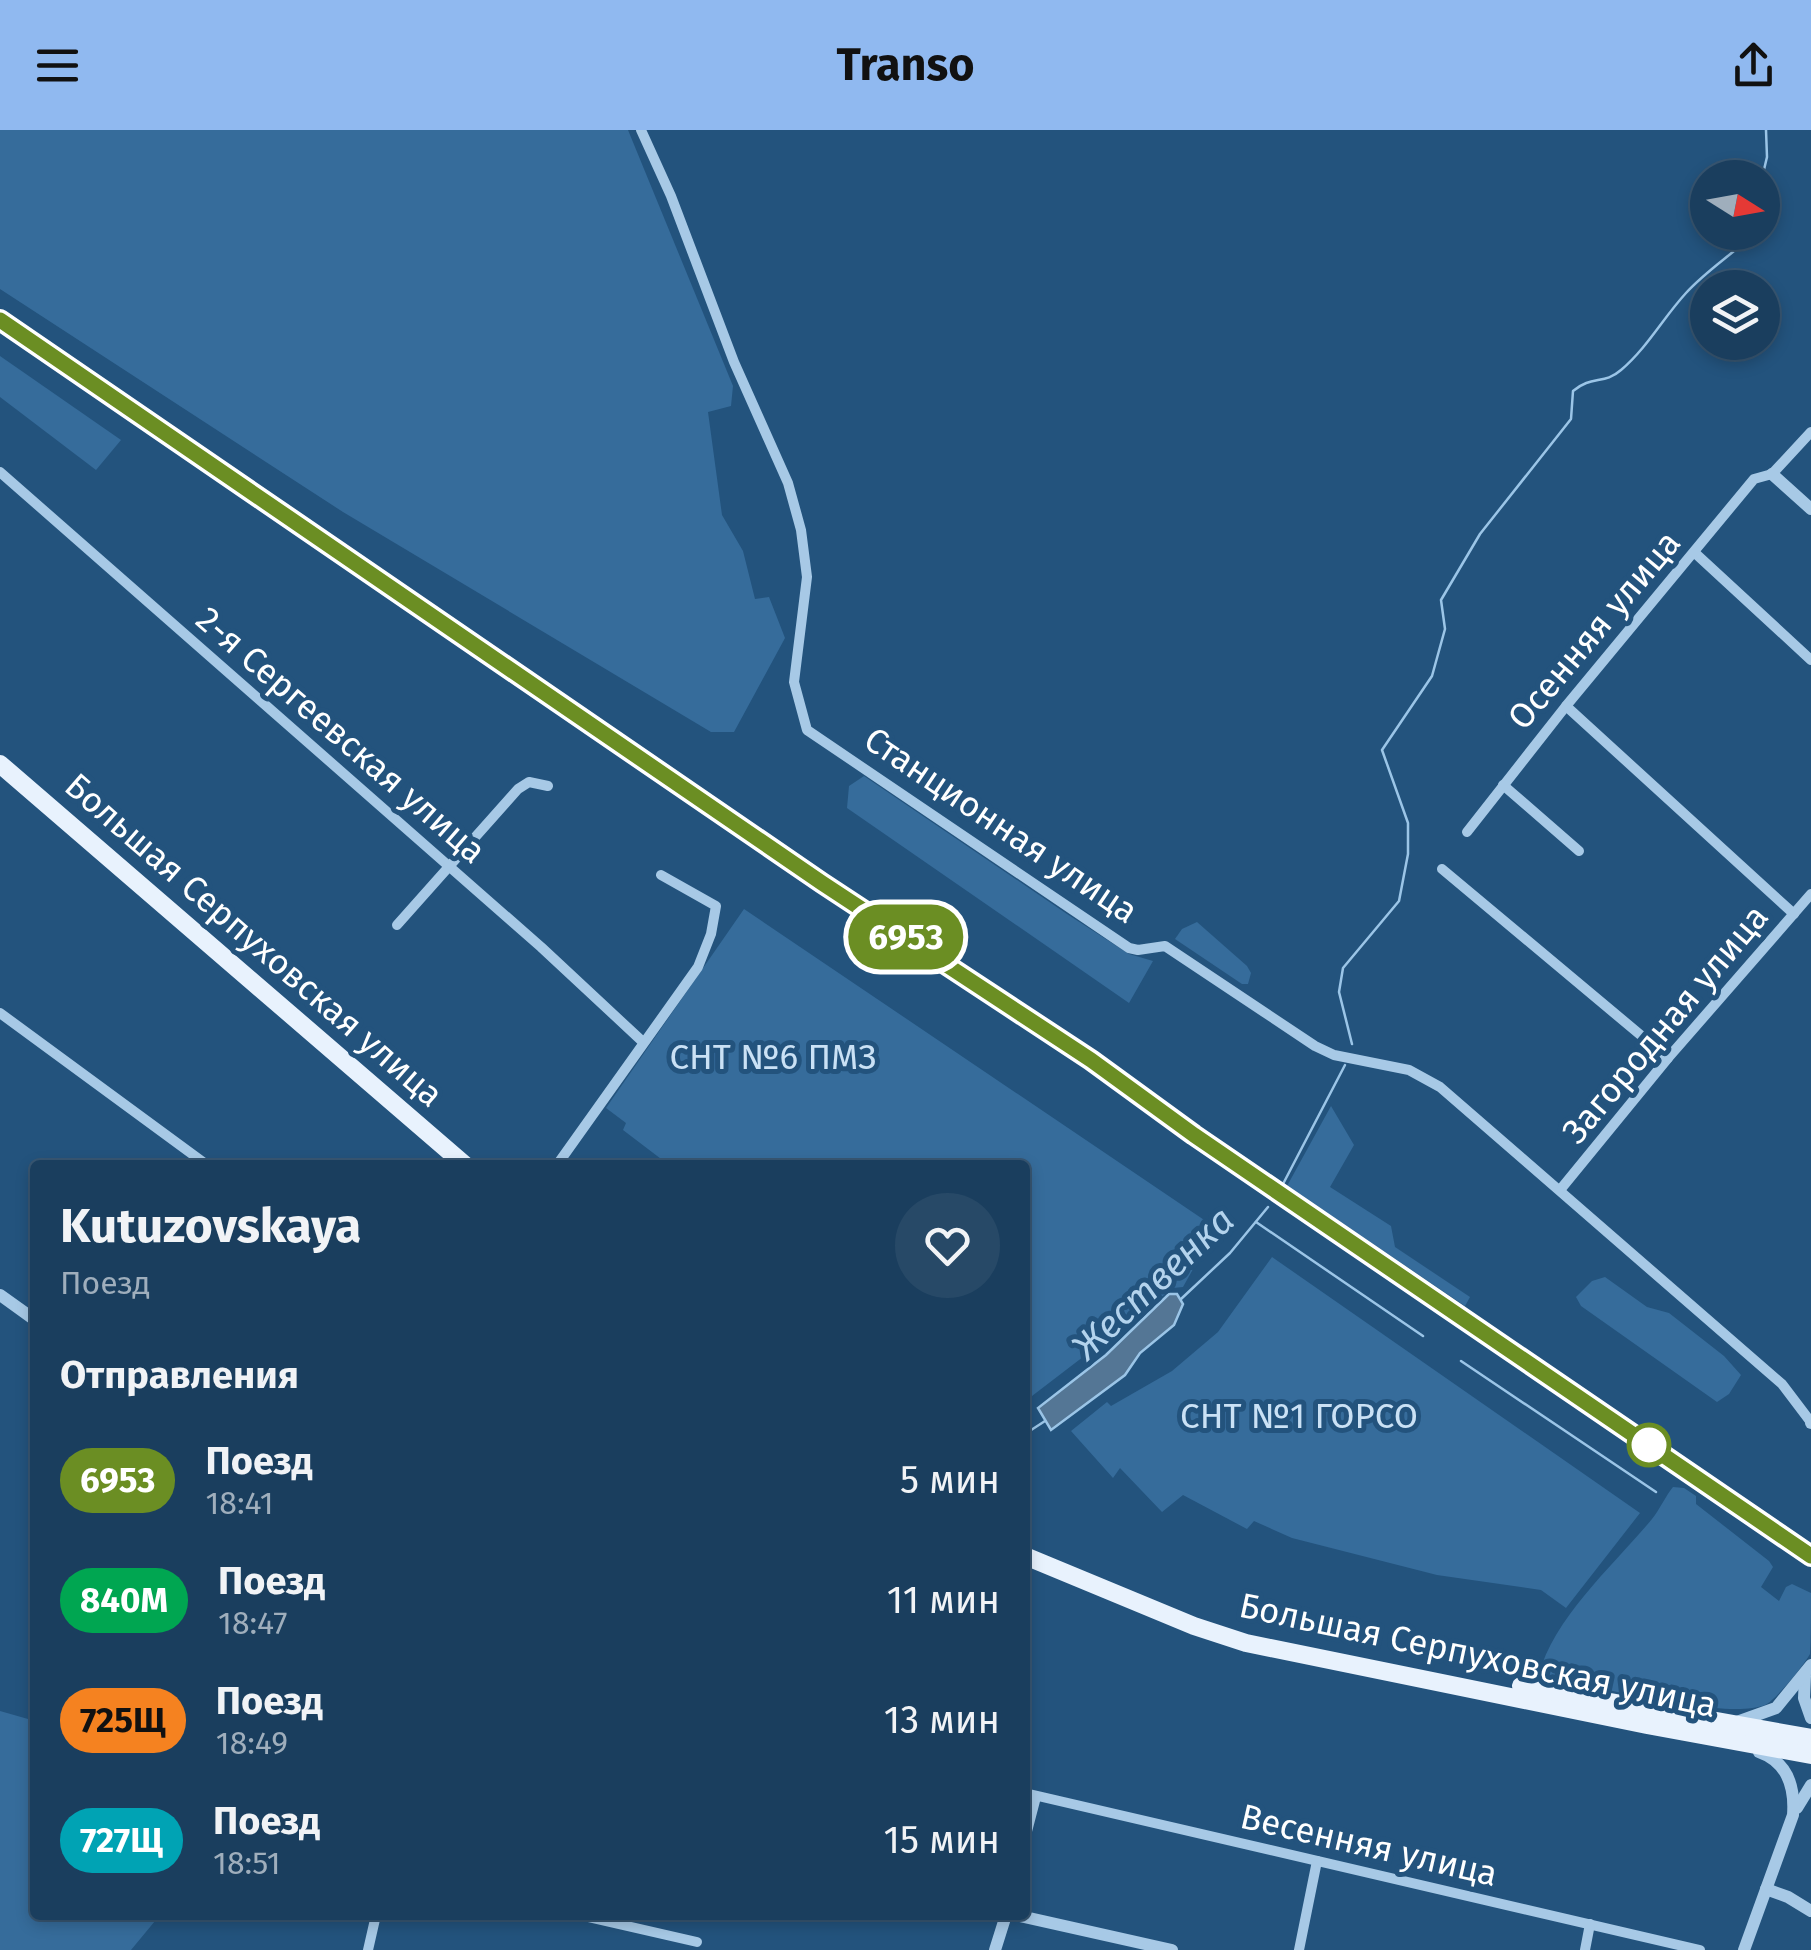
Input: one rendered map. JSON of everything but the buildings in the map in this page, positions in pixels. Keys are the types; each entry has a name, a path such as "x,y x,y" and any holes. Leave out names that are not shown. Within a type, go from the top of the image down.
{"main road":[{"name":"Большая Серпуховская улица","path":"0,764 460,1160"},
{"name":"Большая Серпуховская улица","path":"0,777 444,1160"},
{"name":"Большая Серпуховская улица","path":"1030,1547 1197,1616 1272,1639 1725,1732 1811,1755"},
{"name":"Большая Серпуховская улица","path":"1030,1558 1246,1643 1725,1732 1811,1738"}],"street":[{"name":"Станционная улица","path":"641,130 671,196 734,362 788,483 801,530 807,577 794,682 807,730 1128,948 1165,946 1314,1046 1334,1055 1409,1070 1440,1086 1782,1384 1811,1421"},
{"name":"Осенняя улица","path":"1468,832 1566,706 1754,479 1772,474 1811,432"},
{"name":"2-я Сергеевская улица","path":"0,472 643,1042"},
{"path":"1772,474 1811,510"},
{"path":"1695,553 1811,660"},
{"path":"1566,706 1794,914"},
{"path":"397,925 518,789 529,782 548,786"},
{"path":"1503,785 1579,851"},
{"path":"1442,868 1668,1058"},
{"path":"560,1160 698,967 712,934 716,906 661,876"},
{"name":"Загородная улица","path":"1560,1190 1811,894"},
{"path":"0,1012 199,1160"},
{"path":"0,1295 30,1316"},
{"path":"1725,1732 1776,1708 1808,1669"},
{"path":"1808,1669 1804,1698 1811,1718"},
{"path":"1725,1732 1779,1763 1792,1788 1793,1815"},
{"path":"1744,1950 1793,1815 1811,1785"},
{"name":"Весенняя улица","path":"1030,1795 1700,1950"},
{"path":"1299,1950 1317,1861"},
{"path":"1766,1889 1788,1896 1811,1911"},
{"path":"1030,1918 1172,1950"},
{"path":"368,1950 375,1920"},
{"path":"601,1920 697,1942"},
{"path":"995,1950 1004,1920"},
{"path":"1584,1950 1590,1924"}],"green space":[{"path":"0,130 628,130 733,386 731,406 708,412 722,515 743,551 755,599 769,597 785,638 734,732 711,732 343,512 0,289"},
{"path":"0,356 121,440 96,470 0,397"},
{"path":"864,776 1129,954 1153,961 1129,1003 847,808 849,786"},
{"name":"СНТ №6 ПМЗ","path":"744,909 1216,1228 1183,1287 1173,1288 1030,1399 1030,1160 662,1160 623,1130 626,1123 606,1108"},
{"path":"1197,922 1247,966 1251,973 1248,984 1242,984 1175,939 1182,929"},
{"path":"1331,1106 1354,1145 1330,1187 1391,1226 1395,1247 1470,1297 1465,1306 1287,1186"},
{"name":"СНТ №1 ГОРСО","path":"1272,1257 1640,1513 1566,1608 1541,1590 1437,1575 1292,1538 1254,1521 1247,1529 1183,1495 1162,1512 1120,1468 1113,1478 1071,1431 1107,1402 1111,1406 1172,1371 1218,1332"},
{"path":"1605,1277 1647,1307 1669,1313 1724,1356 1741,1375 1729,1394 1717,1402 1581,1306 1576,1297 1592,1281"},
{"path":"1673,1487 1684,1488 1696,1496 1696,1504 1769,1561 1773,1567 1761,1587 1779,1601 1792,1584 1811,1593 1810,1654 1765,1705 1746,1709 1688,1705 1539,1675 1546,1654 1571,1612 1652,1519"},
{"path":"0,1711 30,1720 30,1920 157,1920 131,1950 0,1950"}],"shaded area":[{"path":"1169,1294 1177,1294 1183,1304 1174,1325 1140,1353 1125,1375 1051,1430 1038,1408 1106,1355"}],"waterway":[{"name":"Жественка","path":"1766,130 1766,160"},
{"name":"Жественка","path":"1352,1044 1339,992 1343,968 1399,901 1408,854 1408,823 1382,750 1432,676 1445,629 1441,600 1480,534 1571,419 1573,391 1621,370 1694,285 1735,250"},
{"name":"Жественка","path":"1283,1184 1345,1065"},
{"name":"Жественка","path":"1181,1299 1230,1253 1268,1207"},
{"path":"1256,1222 1423,1336"},
{"path":"1461,1361 1656,1492"},
{"name":"Жественка","path":"1030,1431 1045,1421"}],"railway":[{"path":"0,320 823,883 1149,1100 1194,1135 1811,1556"}],"train":[{"name":"6953","path":"0,320 822,883 1091,1060 1194,1135 1811,1556"}]}
